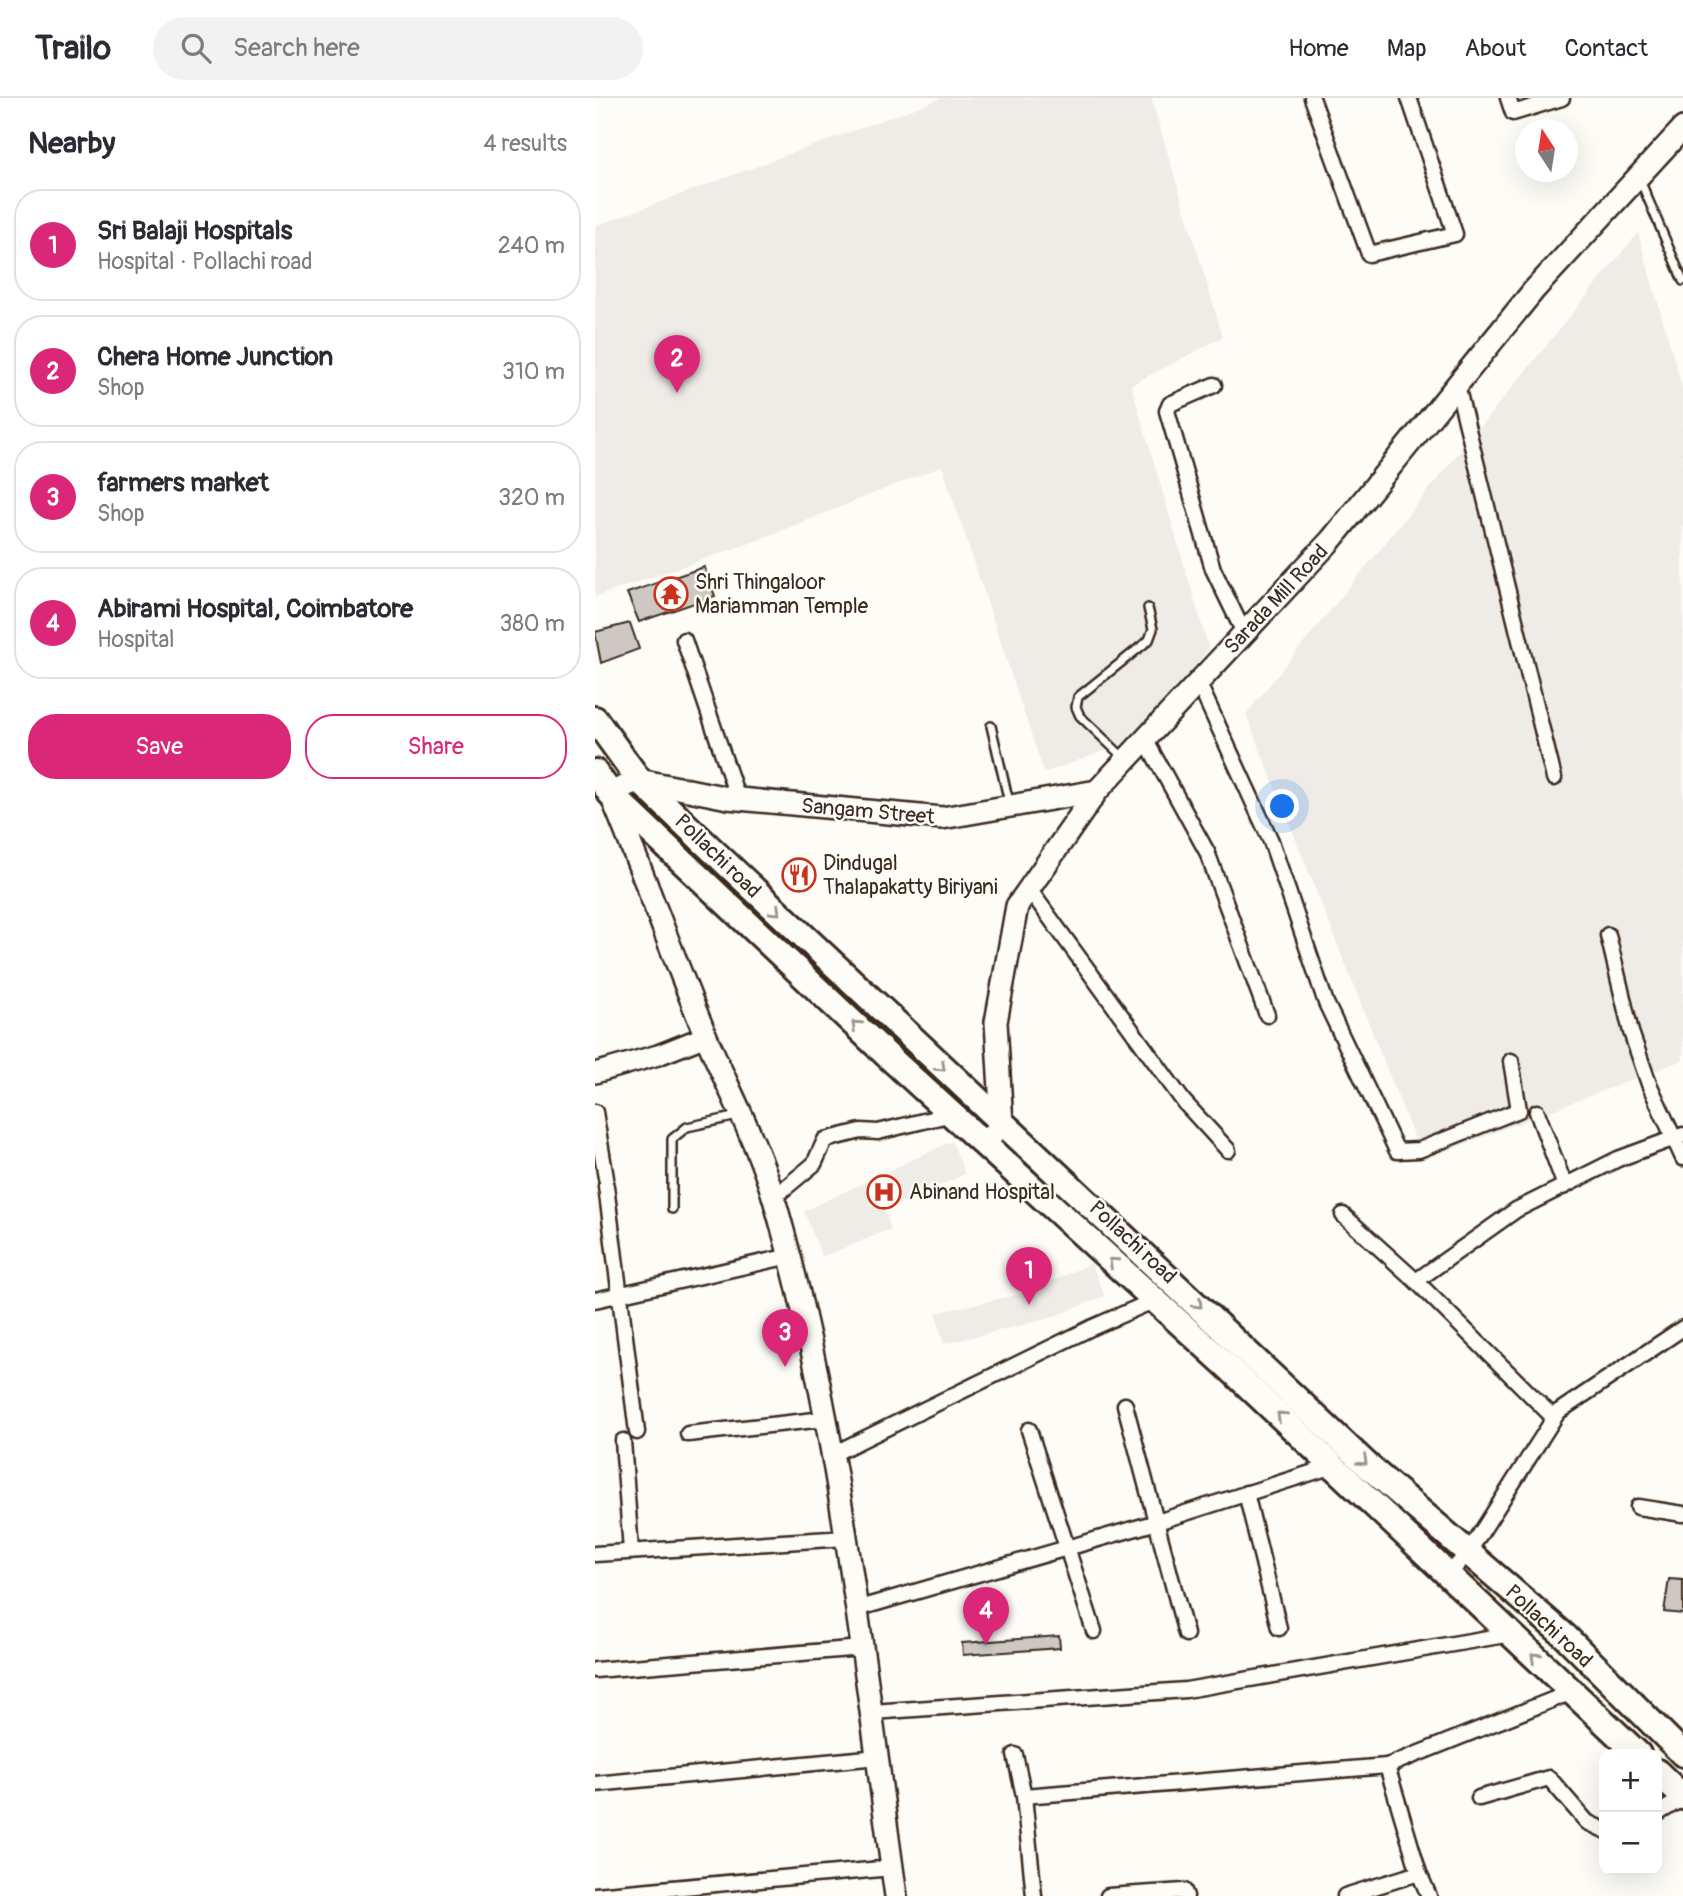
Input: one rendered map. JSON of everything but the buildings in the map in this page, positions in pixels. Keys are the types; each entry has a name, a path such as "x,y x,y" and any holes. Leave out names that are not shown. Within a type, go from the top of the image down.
{"highway":[{"name":"Pollachi road","path":"595,719 639,780 1002,1125 1057,1171 1369,1467 1565,1636 1683,1754"},
{"path":"595,772 610,793 1633,1749"},
{"path":"1662,1777 1683,1798"}],"main road":[{"name":"Sarada Mill Road","path":"1002,1125 996,1023 1017,906 1097,791 1331,540 1534,290 1683,128"},
{"name":"Sangam Street","path":"639,780 738,799 942,818 1097,791"},
{"path":"639,780 610,793 706,1036 742,1116 773,1198 790,1256 846,1538 896,1896"},
{"path":"983,1143 1002,1125"}],"street":[{"path":"1312,98 1369,254 1455,234 1409,98"},
{"path":"1508,98 1513,113 1562,98"},
{"path":"1214,385 1170,404 1167,411 1213,569 1244,633"},
{"path":"1457,385 1553,779"},
{"path":"684,640 738,799"},
{"path":"1198,682 1271,841 1326,1003 1397,1151 1419,1150 1519,1110 1511,1061"},
{"path":"1145,739 1207,852 1267,1015"},
{"path":"1029,889 1184,1102 1228,1150"},
{"path":"1608,935 1631,1032 1649,1084 1679,1137 1683,1158"},
{"path":"595,1073 657,1055 706,1036"},
{"path":"595,1112 636,1432"},
{"path":"1538,1112 1565,1186"},
{"path":"773,1198 814,1164 825,1140 861,1131 878,1132 952,1114"},
{"path":"1416,1281 1516,1210 1618,1159 1679,1137"},
{"path":"1343,1215 1416,1281 1553,1417"},
{"path":"595,1300 790,1256"},
{"path":"831,1455 1091,1328 1155,1300"},
{"path":"1448,1575 1468,1553 1553,1417 1683,1328"},
{"path":"1125,1405 1187,1634"},
{"path":"688,1433 824,1419"},
{"path":"1030,1430 1094,1631"},
{"path":"623,1441 631,1552"},
{"path":"856,1609 1157,1522 1333,1466"},
{"path":"1246,1493 1279,1628"},
{"path":"1638,1507 1683,1514"},
{"path":"595,1554 846,1538"},
{"path":"872,1712 1186,1690 1511,1634"},
{"path":"595,1670 862,1648"},
{"path":"1024,1796 1387,1766 1572,1692"},
{"path":"1015,1755 1024,1796 1034,1896"},
{"path":"595,1784 878,1757"},
{"path":"1387,1766 1419,1873 1429,1896"},
{"path":"1479,1798 1549,1778 1587,1822 1599,1828"},
{"path":"1660,1812 1683,1798"},
{"path":"595,1895 705,1890 892,1868"},
{"path":"1345,1896 1419,1873"},
{"path":"1108,1896 1184,1891 1186,1896"}],"lane":[{"path":"1638,176 1683,281"},
{"path":"1126,760 1080,716 1076,708 1078,697 1149,640 1153,629 1148,608"},
{"path":"991,726 1010,806"},
{"path":"672,1209 669,1146 675,1134 687,1128 742,1116"}],"shaded area":[{"path":"942,98 1151,98 1223,337 1131,385 1209,649 1134,740 1044,773 942,466 753,542 595,597 595,226"},
{"path":"1638,233 1683,391 1683,1060 1423,1160 1246,714"},
{"name":"Abinand Hospital","path":"952,1141 965,1174 884,1211 891,1229 822,1257 804,1211"},
{"path":"1091,1263 1105,1296 1047,1319 944,1344 936,1313 1029,1292"}],"place":[{"name":"Chera Home Junction","path":"677,393"},
{"name":"Shri Thingaloor Mariamman Temple","path":"671,594"},
{"name":"Dindugal Thalapakatty Biriyani","path":"799,875"},
{"name":"Abinand Hospital","path":"884,1192"},
{"name":"Sri Balaji Hospitals","path":"1029,1305"},
{"name":"farmers market","path":"785,1367"},
{"name":"Abirami Hospital, Coimbatore","path":"986,1645"}]}
